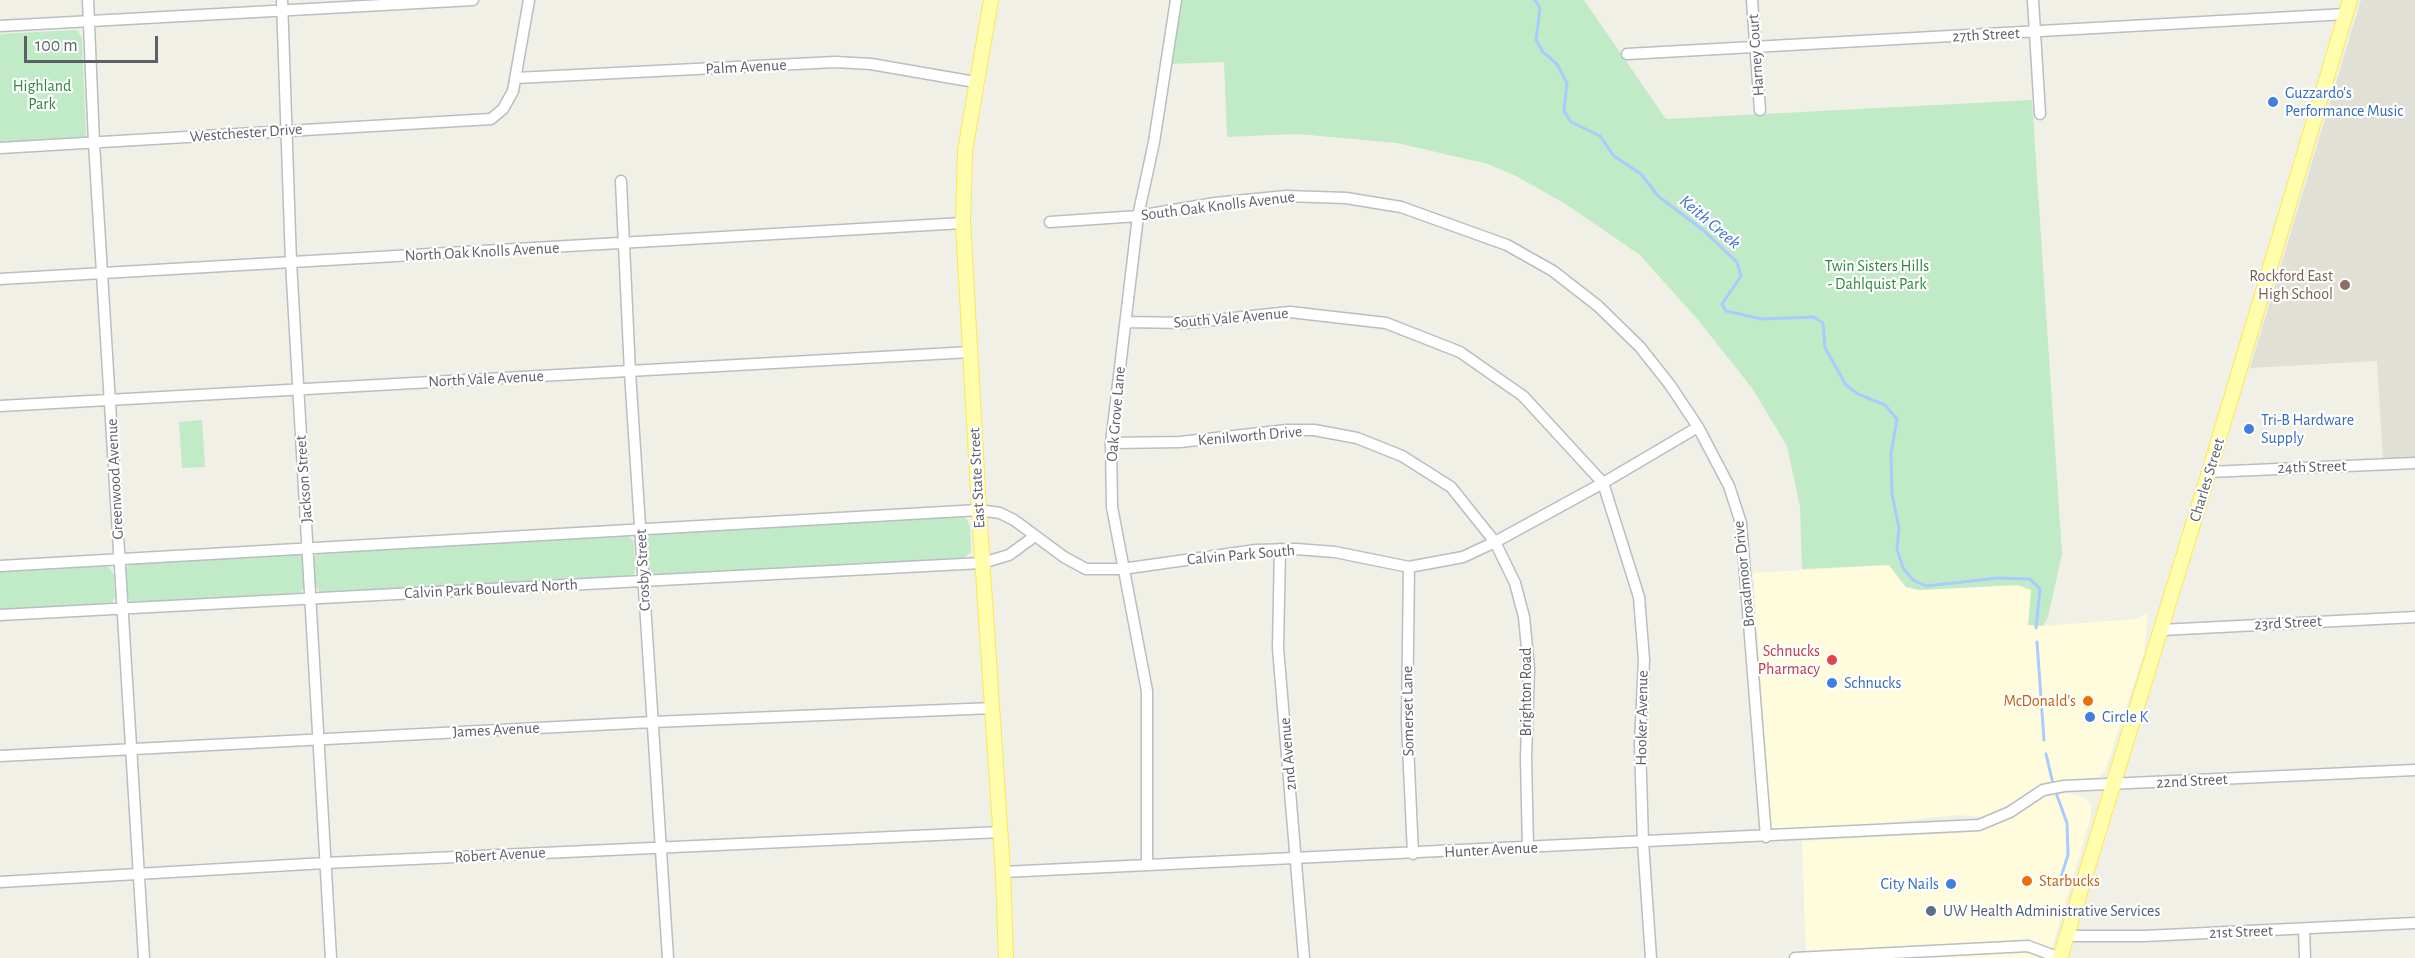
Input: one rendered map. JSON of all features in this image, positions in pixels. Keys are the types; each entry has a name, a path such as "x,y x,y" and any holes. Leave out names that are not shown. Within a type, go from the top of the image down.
{"main road":[{"name":"East State Street","path":"991,0 975,82 965,151 963,223 982,563 1001,831 1006,958"},
{"name":"Charles Street","path":"2060,958 2209,472 2350,0"}],"street":[{"name":"Greenwood Avenue","path":"88,0 94,143 122,608 133,748 144,958"},
{"name":"Jackson Street","path":"282,0 291,262 331,958"},
{"path":"0,26 473,0"},
{"path":"516,78 529,0"},
{"name":"Oak Grove Lane","path":"1147,865 1146,691 1112,507 1111,443 1138,216 1154,142 1176,0"},
{"name":"Harney Court","path":"1752,0 1760,110"},
{"path":"2033,0 2040,114"},
{"name":"27th Street","path":"1627,54 2346,14"},
{"name":"Palm Avenue","path":"516,78 835,62 871,64 975,82"},
{"name":"Westchester Drive","path":"0,148 491,119 503,109 516,78"},
{"name":"Crosby Street","path":"621,181 630,372 668,958"},
{"name":"South Oak Knolls Avenue","path":"1050,222 1138,216 1215,203 1286,196 1346,198 1401,207 1507,245 1552,271 1598,306 1640,347 1670,385 1698,427"},
{"name":"North Oak Knolls Avenue","path":"0,279 963,223"},
{"name":"South Vale Avenue","path":"1125,322 1186,323 1290,312 1386,323 1460,352 1523,396 1603,483"},
{"name":"North Vale Avenue","path":"0,406 972,352"},
{"name":"Calvin Park South","path":"979,510 1000,513 1014,520 1064,557 1086,568 1122,569 1280,549 1335,552 1409,567 1462,557 1495,542 1603,483 1698,427"},
{"name":"Broadmoor Drive","path":"1698,427 1729,486 1741,523 1766,837"},
{"name":"Kenilworth Drive","path":"1111,443 1180,442 1287,430 1314,430 1357,438 1402,456 1451,488 1495,542"},
{"name":"24th Street","path":"2209,472 2415,463"},
{"name":"Hooker Avenue","path":"1603,483 1639,597 1644,660 1640,744 1643,842 1651,958"},
{"path":"0,566 979,510"},
{"path":"982,563 1009,555 1035,536"},
{"name":"Brighton Road","path":"1495,542 1515,583 1524,617 1529,668 1526,758 1528,848"},
{"name":"2nd Avenue","path":"1280,549 1278,648 1298,858 1304,958"},
{"name":"Calvin Park Boulevard North","path":"0,615 982,563"},
{"name":"Somerset Lane","path":"1409,567 1407,723 1413,854"},
{"name":"23rd Street","path":"2161,630 2415,617"},
{"name":"James Avenue","path":"0,756 653,722 993,708"},
{"name":"22nd Street","path":"1979,825 2010,812 2043,790 2064,786 2415,770"},
{"name":"Hunter Avenue","path":"1003,872 1979,825"},
{"name":"Robert Avenue","path":"0,882 325,863 1001,831"},
{"name":"21st Street","path":"2066,936 2304,929 2415,923"},
{"path":"2304,929 2305,958"},
{"path":"1795,958 2028,946 2060,958"}],"shaded area":[{"name":"Rockford East High School","path":"2361,0 2415,0 2415,459 2383,461 2377,361 2250,368"},
{"path":"1888,565 1905,587 1919,590 2018,585 2031,590 2029,624 2043,626 2137,619 2148,612 2144,653 2105,771 2098,777 2045,784 1986,817 1957,815 1775,831 1771,828 1753,573"},
{"path":"2067,793 2086,798 2091,806 2091,816 2049,958 1806,958 1802,841 1978,832 2012,818 2042,798"}],"green space":[{"name":"Twin Sisters Hills - Dahlquist Park","path":"1181,0 1584,0 1666,119 2032,100 2062,554 2048,617 2043,626 2028,625 2031,590 2018,585 1919,590 1906,587 1889,565 1802,569 1800,507 1787,446 1752,388 1698,320 1640,255 1567,205 1518,177 1488,164 1397,143 1297,134 1227,137 1224,62 1171,64"},
{"name":"Highland Park","path":"78,31 82,38 86,135 84,138 0,144 0,34"},
{"path":"202,420 205,467 182,468 179,422"},
{"path":"966,518 970,526 971,552 963,559 656,576 649,572 648,567 647,538 651,534"},
{"path":"628,535 634,542 635,570 634,574 628,577 321,593 314,584 313,559 318,553"},
{"path":"300,555 303,561 305,587 297,595 134,604 128,599 125,569 130,563"},
{"path":"109,567 114,575 115,597 111,604 0,611 0,571"}],"waterway":[{"name":"Keith Creek","path":"1535,0 1540,8 1536,40 1543,52 1557,64 1567,83 1564,111 1571,122 1600,136 1614,156 1641,174 1658,196 1703,230 1737,262 1741,276 1722,304 1726,311 1762,319 1814,317 1823,323 1825,348 1846,385 1858,394 1885,405 1897,419 1891,454 1892,494 1899,528 1897,549 1903,568 1913,580 1926,586 1998,578 2030,579 2040,589 2036,628"},
{"name":"Keith Creek","path":"2037,642 2044,740"},
{"name":"Keith Creek","path":"2046,754 2053,784"},
{"name":"Keith Creek","path":"2055,790 2067,823 2068,855 2060,880"}],"place":[{"name":"Guzzardo's Performance Music","path":"2273,102"},
{"name":"Rockford East High School","path":"2345,285"},
{"name":"Tri-B Hardware Supply","path":"2249,429"},
{"name":"Schnucks Pharmacy","path":"1832,660"},
{"name":"Schnucks","path":"1832,683"},
{"name":"McDonald's","path":"2088,701"},
{"name":"Circle K","path":"2090,717"},
{"name":"Starbucks","path":"2027,881"},
{"name":"City Nails","path":"1951,884"},
{"name":"UW Health Administrative Services","path":"1931,911"}]}
